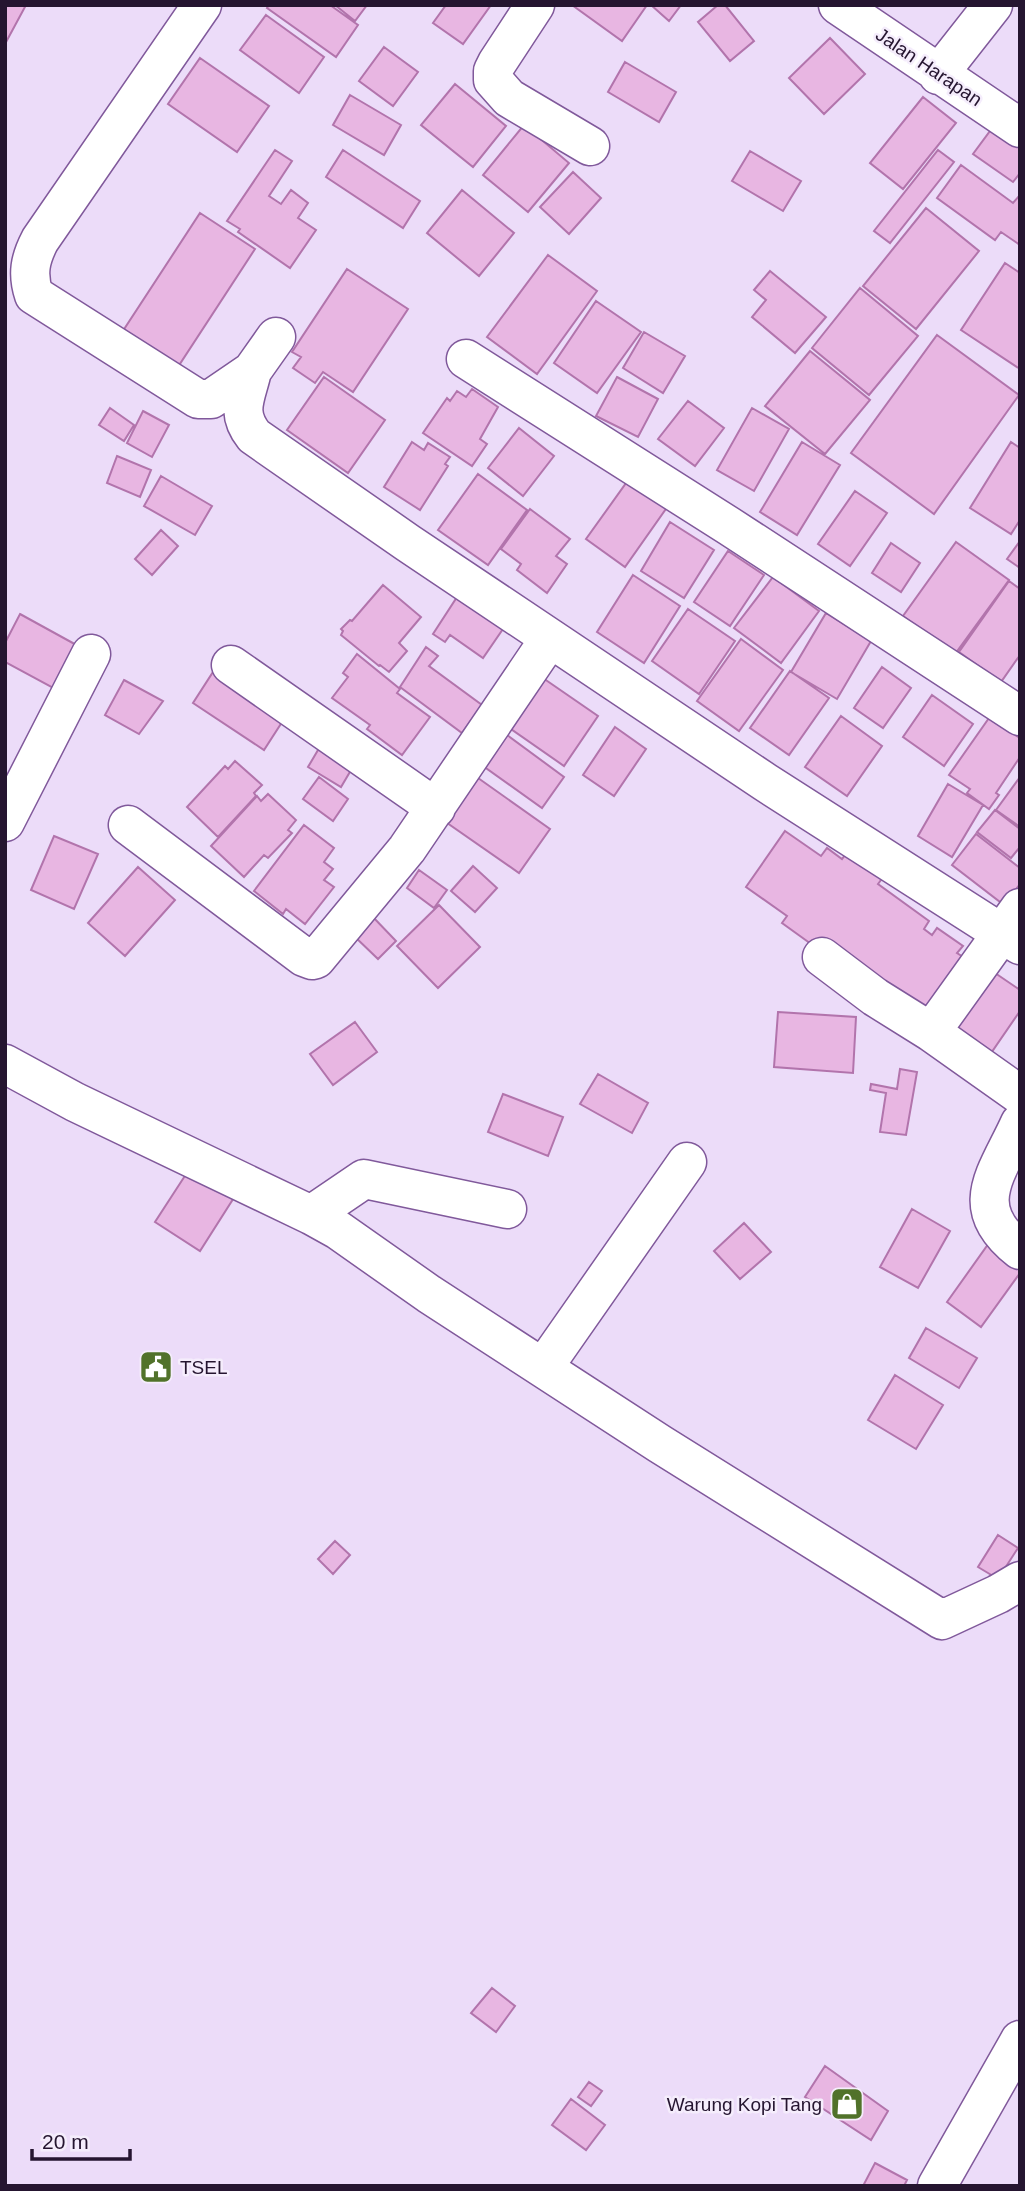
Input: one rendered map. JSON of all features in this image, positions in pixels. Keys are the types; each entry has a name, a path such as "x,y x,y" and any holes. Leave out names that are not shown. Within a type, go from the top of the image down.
{"main road":[{"path":"202,5 40,240 33,253 29,275 19,288 198,399 211,399 252,371 276,337"},
{"path":"535,5 497,63 493,80 509,98 590,146"},
{"name":"Jalan Harapan","path":"838,5 1020,128"},
{"path":"938,75 993,5"},
{"path":"466,359 1020,716"},
{"path":"252,371 242,416 254,436 765,782 1014,929 931,1032"},
{"path":"128,825 303,957 312,960 323,952 383,881 436,808 550,638"},
{"path":"5,822 92,654"},
{"path":"230,665 436,808"},
{"path":"822,957 1020,1095"},
{"path":"5,1064 338,1230 429,1294 543,1368 942,1620 1020,1581"},
{"path":"1020,1123 991,1189 988,1208 997,1229 1020,1250"},
{"path":"543,1368 687,1162"},
{"path":"311,1215 364,1179 507,1209"},
{"path":"937,2186 1020,2040"}],"building":[{"path":"5,5 26,5 5,44"},
{"path":"269,5 330,5 358,25 336,57 267,8"},
{"path":"335,5 367,5 355,21"},
{"path":"446,5 491,5 463,44 433,23"},
{"path":"572,5 647,5 622,41"},
{"path":"651,5 681,5 669,21"},
{"path":"718,5 725,5 754,41 730,61 698,22"},
{"path":"266,15 324,57 299,93 240,50"},
{"path":"830,38 865,74 824,114 789,78"},
{"path":"384,47 418,72 393,106 359,81"},
{"path":"200,58 269,106 237,152 168,104"},
{"path":"625,62 676,92 659,122 608,92"},
{"path":"455,84 506,126 473,167 421,125"},
{"path":"350,95 401,125 384,155 333,125"},
{"path":"923,97 956,123 903,189 870,163"},
{"path":"524,125 569,163 528,212 483,175"},
{"path":"993,127 1020,146 1020,173 1013,182 973,154"},
{"path":"275,150 292,161 269,196 281,204 291,190 308,203 298,218 316,230 290,268 238,232 240,229 227,221"},
{"path":"343,150 420,201 403,228 326,177"},
{"path":"938,150 954,162 890,243 874,231"},
{"path":"750,151 801,181 783,211 732,181"},
{"path":"961,165 1013,203 1020,195 1020,245 1001,232 995,240 937,198"},
{"path":"573,172 601,198 569,234 540,207"},
{"path":"462,190 514,233 479,276 427,233"},
{"path":"926,208 979,251 916,329 863,286"},
{"path":"200,213 255,249 172,376 117,340"},
{"path":"548,255 597,291 537,374 487,337"},
{"path":"1005,263 1020,273 1020,369 961,330"},
{"path":"347,269 408,309 353,392 323,372 315,383 293,368 301,357 292,352"},
{"path":"770,271 826,317 795,353 752,317 766,300 754,290"},
{"path":"860,288 918,336 869,395 812,348"},
{"path":"596,301 641,332 597,393 554,363"},
{"path":"644,332 685,356 663,393 623,368"},
{"path":"937,335 1019,395 934,514 851,453"},
{"path":"810,351 870,400 825,454 765,406"},
{"path":"324,377 385,420 348,473 287,430"},
{"path":"617,377 658,399 638,437 596,416"},
{"path":"472,389 498,407 480,439 487,444 472,466 423,433 447,398 450,401 457,391 466,397"},
{"path":"688,401 724,428 695,466 658,439"},
{"path":"110,408 134,425 124,441 99,425"},
{"path":"752,408 789,429 754,491 717,470"},
{"path":"143,411 169,425 152,457 127,443"},
{"path":"519,428 554,456 523,496 488,468"},
{"path":"412,442 424,450 428,443 450,457 445,464 448,466 420,510 384,487"},
{"path":"802,442 840,465 797,535 760,512"},
{"path":"1011,442 1020,448 1020,520 1011,534 970,508"},
{"path":"117,456 151,470 140,497 107,483"},
{"path":"478,474 527,510 488,565 438,530"},
{"path":"161,476 212,506 195,535 144,506"},
{"path":"629,479 668,506 625,567 586,539"},
{"path":"855,491 887,513 850,566 818,544"},
{"path":"530,509 570,539 556,556 567,564 547,593 517,570 521,564 501,549"},
{"path":"670,522 714,550 684,598 641,571"},
{"path":"161,530 178,546 152,575 135,559"},
{"path":"1020,541 1020,568 1007,559"},
{"path":"956,542 1009,580 955,654 903,616"},
{"path":"891,543 920,563 901,592 872,573"},
{"path":"728,551 764,575 730,626 694,602"},
{"path":"633,575 680,606 644,663 597,632"},
{"path":"773,577 819,611 781,663 734,628"},
{"path":"1009,581 1020,589 1020,655 1001,682 959,652"},
{"path":"383,585 421,617 399,643 407,651 389,672 341,635 341,629 352,621"},
{"path":"459,594 505,626 483,658 450,635 445,642 433,634"},
{"path":"688,609 735,641 699,694 652,661"},
{"path":"826,613 871,641 837,699 791,672"},
{"path":"20,614 91,653 68,696 5,662 5,643"},
{"path":"741,639 783,670 739,731 697,701"},
{"path":"426,647 438,656 429,666 482,705 462,733 400,687"},
{"path":"357,654 400,689 397,693 430,717 402,755 367,729 370,725 332,698 348,677 343,673"},
{"path":"882,667 911,688 883,728 854,708"},
{"path":"790,671 829,698 789,755 750,728"},
{"path":"213,672 284,719 264,750 193,703"},
{"path":"540,676 598,716 564,766 505,725"},
{"path":"124,680 163,701 139,734 105,715"},
{"path":"932,695 973,724 944,766 903,737"},
{"path":"841,716 882,746 847,796 805,767"},
{"path":"989,718 1014,730 1012,733 1020,738 1020,757 996,793 999,795 989,809 967,793 970,789 949,775"},
{"path":"615,727 646,749 614,796 583,775"},
{"path":"499,729 564,777 542,808 476,761"},
{"path":"321,745 354,765 341,787 308,767"},
{"path":"235,761 262,785 254,793 256,796 218,837 187,807 225,766 228,769"},
{"path":"471,773 550,829 519,873 440,818"},
{"path":"319,777 348,799 333,821 303,799"},
{"path":"1020,777 1020,827 996,810"},
{"path":"948,784 983,805 952,857 918,836"},
{"path":"268,794 296,820 288,830 292,833 268,858 264,855 244,877 211,846 257,796 261,801"},
{"path":"995,810 1020,829 1020,847 1011,858 977,832"},
{"path":"304,825 334,848 324,862 333,869 324,880 334,887 305,924 286,909 283,914 254,891"},
{"path":"785,831 821,856 827,848 842,859 848,851 884,876 878,884 929,921 924,929 932,935 937,928 963,946 957,953 968,960 928,1017 818,949 782,923 787,916 746,887"},
{"path":"976,834 1020,868 1020,884 1004,905 952,865"},
{"path":"54,836 98,854 74,909 31,890"},
{"path":"473,866 497,888 475,912 451,891"},
{"path":"138,867 175,900 125,956 88,923"},
{"path":"419,870 447,890 434,908 407,888"},
{"path":"439,905 480,947 438,988 397,946"},
{"path":"372,916 396,941 378,959 353,935"},
{"path":"995,973 1020,990 1020,1011 989,1056 954,1032"},
{"path":"778,1012 856,1017 853,1073 774,1067"},
{"path":"355,1022 377,1052 333,1085 310,1054"},
{"path":"900,1069 917,1072 906,1135 880,1132 886,1093 870,1090 871,1084 897,1089"},
{"path":"598,1074 648,1103 632,1133 580,1104"},
{"path":"503,1094 563,1117 548,1156 488,1132"},
{"path":"190,1168 235,1196 200,1251 155,1222"},
{"path":"912,1209 950,1231 918,1288 880,1267"},
{"path":"744,1223 771,1252 740,1279 714,1251"},
{"path":"989,1243 1020,1265 1020,1273 981,1327 947,1302"},
{"path":"926,1328 977,1358 959,1388 909,1358"},
{"path":"895,1375 943,1405 916,1449 868,1420"},
{"path":"998,1535 1018,1548 998,1579 978,1567"},
{"path":"335,1541 350,1555 333,1574 318,1559"},
{"path":"492,1988 515,2006 496,2032 471,2013"},
{"name":"Warung Kopi Tang","path":"825,2066 888,2111 871,2140 805,2097"},
{"path":"589,2082 602,2091 591,2106 578,2097"},
{"path":"571,2099 605,2125 586,2150 552,2125"},
{"path":"875,2163 907,2180 904,2186 863,2186"}],"place":[{"name":"TSEL","path":"156,1367"},
{"name":"Warung Kopi Tang","path":"847,2104"}]}
